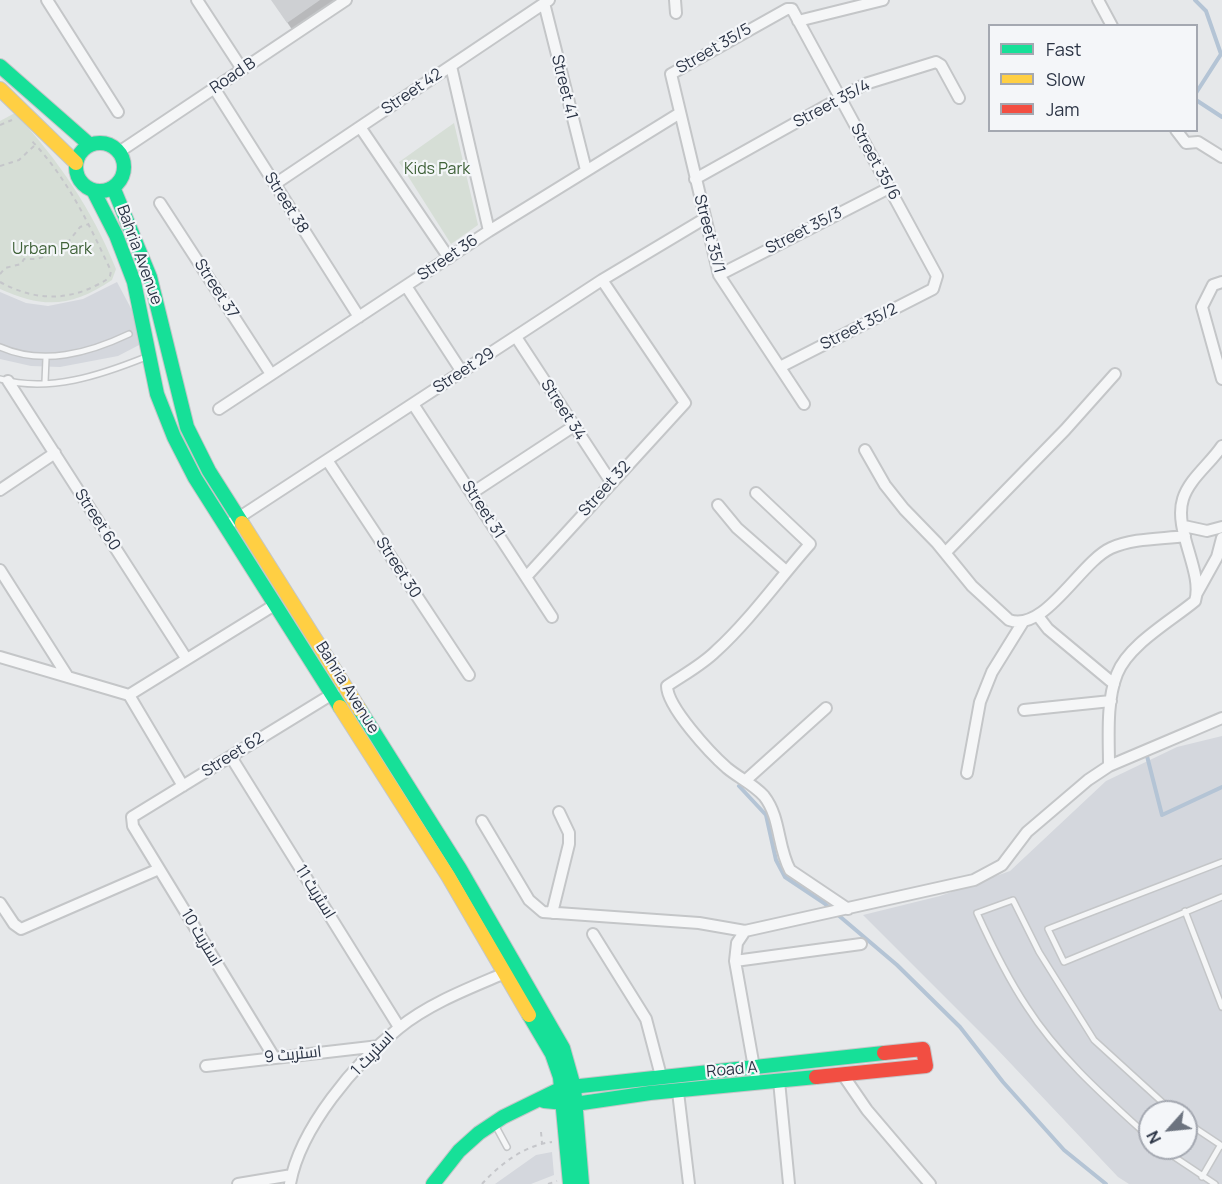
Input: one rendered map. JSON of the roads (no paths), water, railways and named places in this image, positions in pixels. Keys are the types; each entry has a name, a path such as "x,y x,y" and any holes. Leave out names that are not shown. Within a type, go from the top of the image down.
{"street":[{"path":"47,0 118,112"},
{"path":"197,0 242,69"},
{"name":"Road B","path":"119,152 346,0"},
{"path":"675,0 676,14"},
{"path":"798,21 862,3 883,0"},
{"path":"1098,0 1111,24"},
{"name":"Street 42","path":"275,184 546,2"},
{"name":"Street 41","path":"546,2 586,170"},
{"name":"Street 35/6","path":"792,9 937,276 937,284"},
{"name":"Street 35/5","path":"680,112 671,74 780,12 792,9"},
{"name":"Street 35/4","path":"695,179 865,84 936,62 941,64 959,98"},
{"path":"0,66 90,145"},
{"path":"451,66 489,231"},
{"path":"0,88 76,163 82,183 93,190 113,187 119,182 124,167 119,152 106,143 90,145 84,149 76,163"},
{"name":"Street 38","path":"214,88 358,317"},
{"name":"Street 36","path":"219,409 489,231 680,112"},
{"name":"Street 35/1","path":"680,112 719,275 804,404"},
{"path":"360,127 448,258"},
{"path":"1178,132 1186,143 1198,142 1222,157"},
{"name":"Bahria Avenue","path":"113,187 150,277 187,428 209,471 460,869 563,1048 569,1105 570,1184"},
{"name":"Street 35/3","path":"719,275 889,188"},
{"name":"Bahria Avenue","path":"93,190 116,234 134,282 157,394 172,434 195,478 334,693 505,973 552,1054 568,1088"},
{"name":"Street 37","path":"160,203 271,374"},
{"name":"Street 29","path":"226,526 602,280 704,219"},
{"name":"Street 32","path":"526,577 685,403 602,280"},
{"path":"1222,282 1213,285 1202,307 1222,379"},
{"name":"Street 35/2","path":"780,367 933,289 937,284"},
{"path":"406,286 462,372"},
{"name":"Street 34","path":"516,337 611,482"},
{"path":"945,553 1065,430 1115,374"},
{"name":"Street 60","path":"4,380 55,453 186,658"},
{"name":"Street 31","path":"413,404 552,617"},
{"path":"472,493 574,426"},
{"path":"1197,593 1184,531 1182,500 1193,481 1210,464 1222,446"},
{"path":"865,450 885,485 904,509 972,586 1009,620 1023,622 1038,616 1088,564 1111,548 1184,531 1207,531 1222,527"},
{"path":"0,490 55,453"},
{"name":"Street 30","path":"327,460 469,675"},
{"path":"756,494 810,544 740,628 714,653 667,689 673,702 701,740 726,767 763,795 776,814 784,860 789,870 845,910"},
{"path":"718,505 737,528 786,571"},
{"path":"1109,766 1111,701 1117,673 1143,641 1195,601 1217,557 1222,538"},
{"path":"0,570 68,677"},
{"path":"129,694 276,604"},
{"path":"1038,616 1048,629 1114,684"},
{"path":"966,773 980,702 992,672 1023,622"},
{"path":"0,657 129,694 183,786"},
{"name":"Street 62","path":"132,817 334,693"},
{"path":"1024,710 1111,701"},
{"path":"746,780 826,708"},
{"path":"482,821 529,900 543,912 699,923 745,931 974,880 1002,865 1027,832 1088,780 1109,766 1222,718"},
{"name":"اسٹریٹ 11","path":"231,757 399,1027"},
{"path":"552,913 569,844 569,833 559,812"},
{"name":"اسٹریٹ 10","path":"132,817 133,826 274,1057"},
{"path":"0,903 14,924 21,929 159,869"},
{"path":"745,931 736,943 735,961 757,1084"},
{"path":"593,934 646,1019 662,1076"},
{"path":"735,961 861,944"},
{"name":"اسٹریٹ 1","path":"291,1179 293,1167 325,1106 379,1046 399,1027 451,996 505,973"},
{"name":"اسٹریٹ 9","path":"206,1066 379,1046"},
{"name":"Road A","path":"433,1184 444,1166 467,1142 493,1122 518,1109 544,1101 568,1088 923,1049 926,1066 569,1105 544,1101"},
{"path":"843,1075 867,1110 930,1184"},
{"path":"779,1082 789,1184"},
{"path":"678,1092 689,1184"},
{"name":"Bahria Avenue","path":"569,1105 582,1184"},
{"path":"238,1184 291,1179"}],"lane":[{"path":"0,347 46,358 90,350 129,334"},
{"path":"4,380 45,382 93,377 150,355"},
{"path":"45,382 46,358"},
{"path":"1222,863 1048,929 1064,962 1222,897"},
{"path":"1138,1127 1083,1076 1028,1009 999,962 977,913 1013,900 1039,952 1094,1040 1160,1100"},
{"path":"1185,911 1222,1007"},
{"path":"493,1122 507,1147"},
{"path":"1198,1130 1221,1146 1202,1177"},
{"path":"1178,1160 1215,1184"}],"waterway":[{"path":"1195,0 1206,11 1221,54 1198,90"},
{"path":"1198,101 1222,117"},
{"path":"1147,756 1162,815 1222,787"},
{"path":"739,786 766,815 776,860 785,877 824,903 897,965 960,1027 1003,1082 1064,1150 1106,1184"}],"park label":[{"name":"Kids Park","path":"437,170"},
{"name":"Urban Park","path":"52,250"}]}
